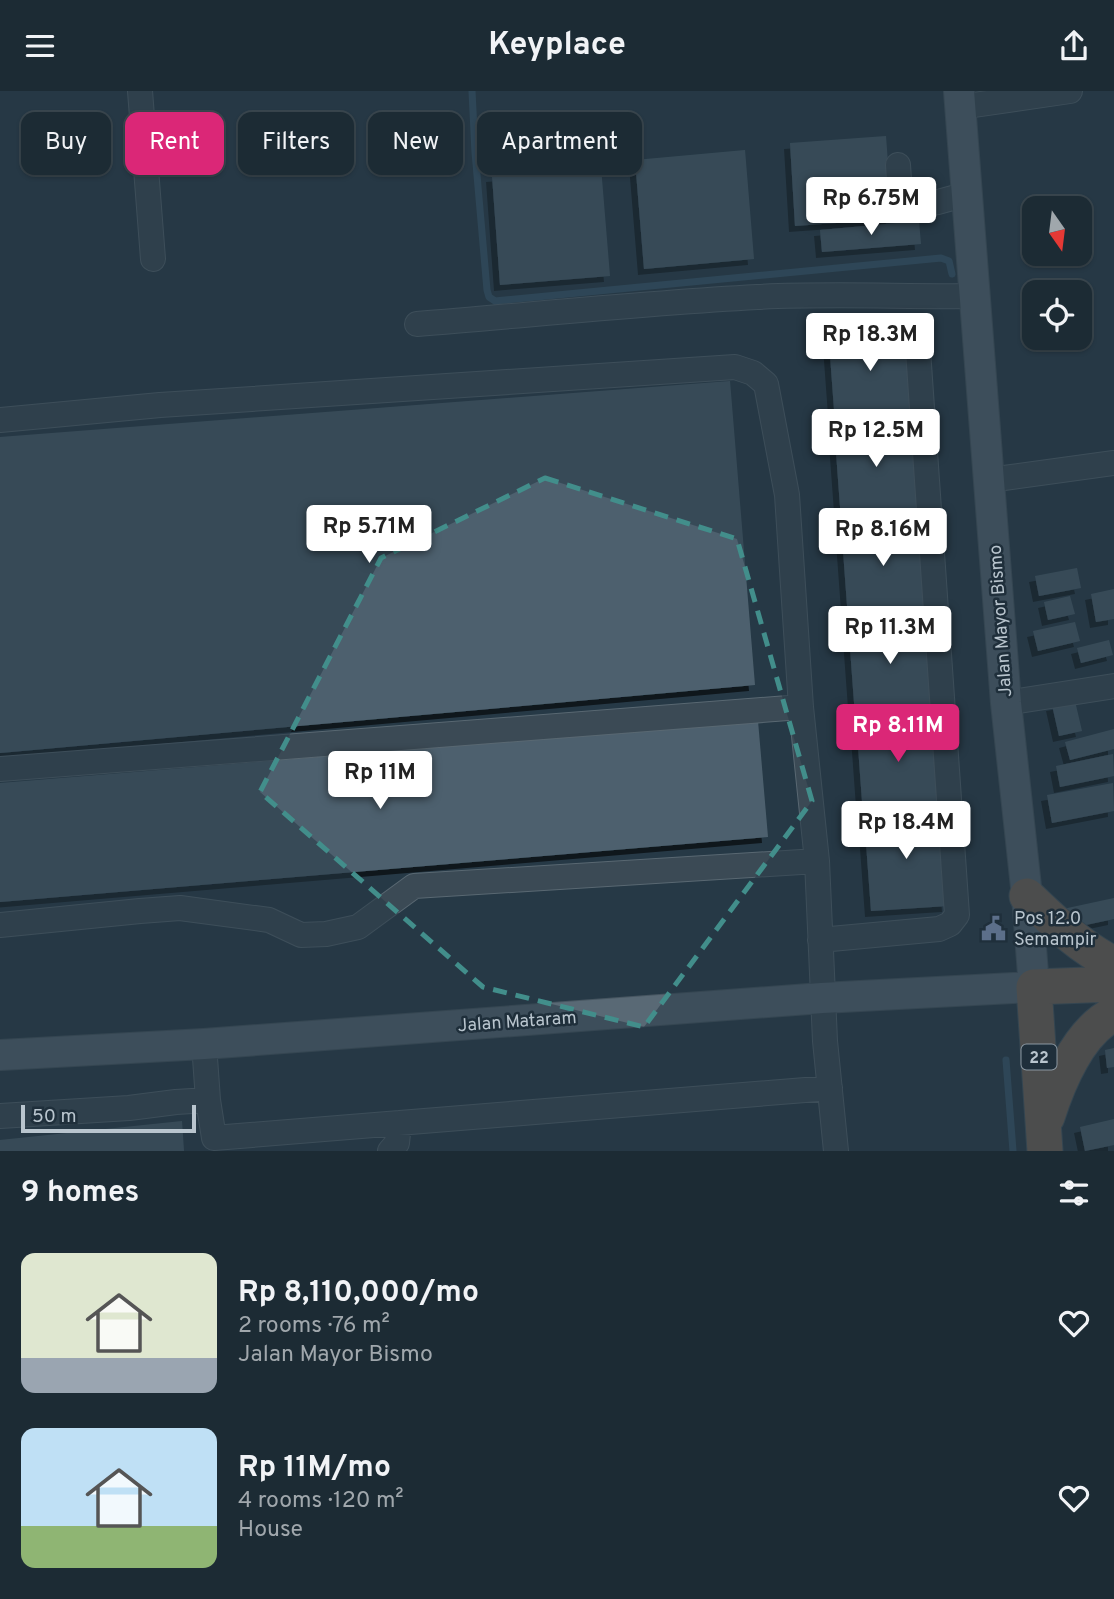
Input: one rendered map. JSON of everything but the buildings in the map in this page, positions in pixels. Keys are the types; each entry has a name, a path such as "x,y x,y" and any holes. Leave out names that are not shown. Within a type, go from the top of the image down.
{"highway":[{"path":"1027,897 1060,927 1114,964"},
{"path":"1034,987 1114,984"},
{"name":"Jalan Mayor Bismo","path":"1034,987 1044,1139"},
{"name":"22","path":"1044,1139 1056,1088 1086,1036 1114,1014"}],"main road":[{"name":"Jalan Mayor Bismo","path":"959,99 1006,703 1034,987"},
{"name":"Jalan Mataram","path":"0,1055 204,1044 822,998 1034,987"}],"street":[{"path":"141,91 153,259"},
{"path":"959,99 1070,91"},
{"path":"898,165 900,194 913,205 967,194"},
{"path":"417,324 757,297 847,294 975,296"},
{"path":"820,940 939,929 957,915 918,350"},
{"path":"0,420 160,405 735,367 753,373 766,384 787,495 801,707 817,861 822,998 836,1151"},
{"path":"989,480 1114,463"},
{"path":"1006,703 1114,686"},
{"path":"0,769 801,707"},
{"path":"0,925 180,908 269,920 301,935 326,934 358,927 414,886 817,861"},
{"path":"204,1044 214,1145 400,1123 830,1088"},
{"path":"0,1116 208,1100"},
{"path":"390,1151 397,1143 400,1123"}],"highlighted area":[{"path":"545,478 737,539 812,801 644,1027 483,987 260,792 381,558"}],"waterway":[{"path":"472,91 487,290 489,297 495,301 941,258 949,261 952,274"},
{"path":"1006,1060 1013,1151"}],"place":[{"name":"Pos 12.0 Semampir","path":"994,928"}]}
